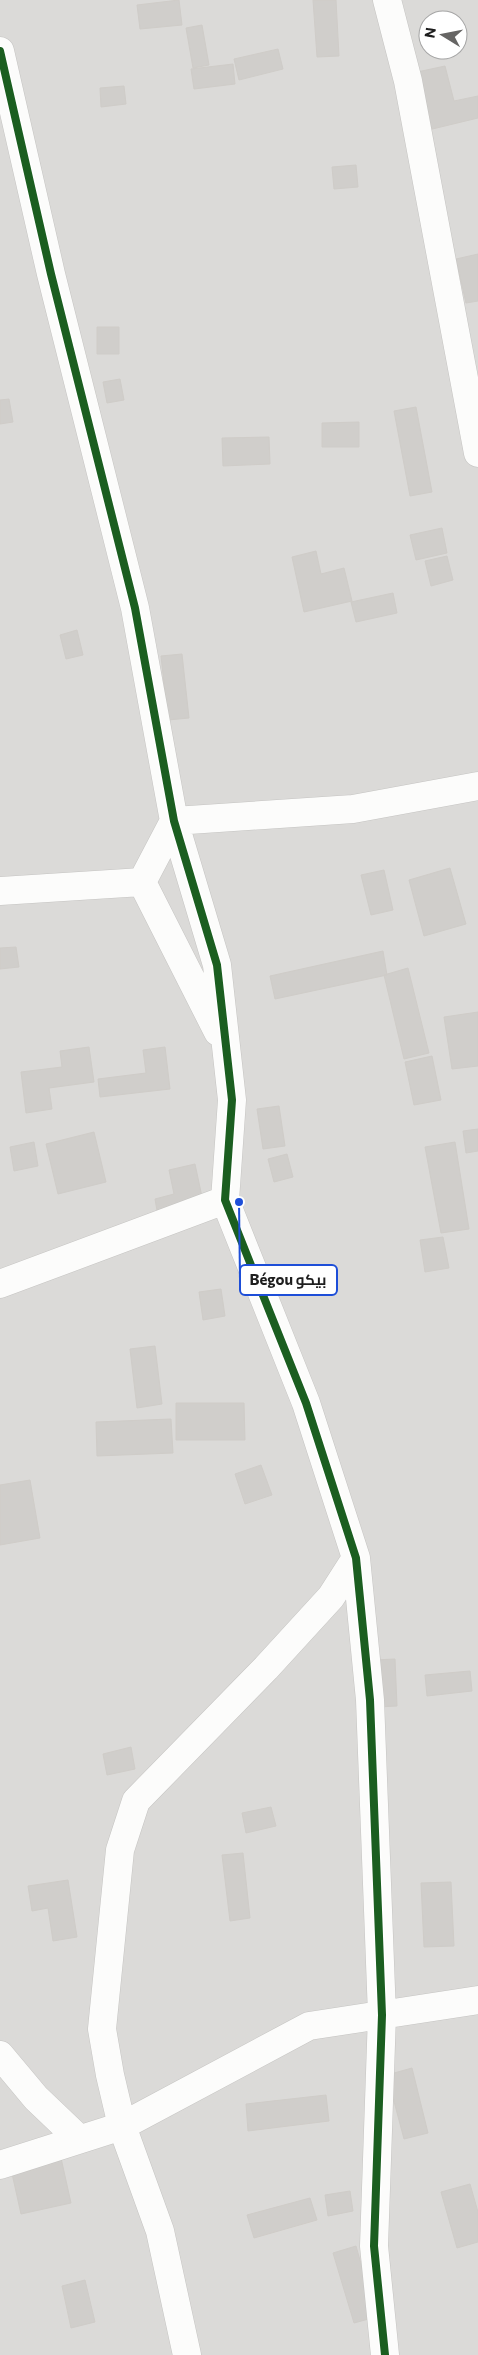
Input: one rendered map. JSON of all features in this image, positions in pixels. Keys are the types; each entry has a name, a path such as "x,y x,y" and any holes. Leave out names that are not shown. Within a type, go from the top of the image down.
{"street":[{"path":"387,0 408,81 478,453"},
{"path":"0,51 62,320 135,608 174,821 217,965 232,1100 225,1200 306,1403 356,1558 370,1700 382,2015 374,2246 386,2355"},
{"path":"174,821 353,809 478,786"},
{"path":"142,882 174,821"},
{"path":"0,891 142,882"},
{"path":"142,882 226,1048"},
{"path":"0,1284 225,1200"},
{"path":"186,2355 160,2231 122,2126 102,2029 120,1850 136,1801 266,1668 331,1597 356,1558"},
{"path":"0,2165 78,2138 122,2126 309,2026 478,2000"},
{"path":"0,2055 36,2098 78,2138"}],"shaded area":[{"path":"0,0 478,0 478,2355 0,2355"}],"building":[{"path":"179,0 182,25 140,29 137,5"},
{"path":"313,0 336,0 339,56 317,57"},
{"path":"202,25 209,65 193,68 186,28"},
{"path":"278,49 283,69 239,80 234,59"},
{"path":"233,64 235,84 194,89 191,69"},
{"path":"445,66 454,101 478,96 478,118 420,132 408,74"},
{"path":"124,86 126,104 101,107 100,88"},
{"path":"356,165 358,187 334,189 332,167"},
{"path":"478,254 478,301 466,303 456,259"},
{"path":"97,327 119,327 119,354 97,354"},
{"path":"120,379 124,400 107,403 103,382"},
{"path":"9,399 13,422 0,424 0,400"},
{"path":"416,407 432,492 410,496 394,411"},
{"path":"359,422 359,447 322,447 322,423"},
{"path":"269,437 270,464 223,466 222,438"},
{"path":"442,528 447,553 416,560 410,535"},
{"path":"316,551 321,574 344,568 352,601 304,612 292,557"},
{"path":"447,556 453,580 431,586 425,561"},
{"path":"393,593 397,613 356,622 351,602"},
{"path":"77,630 83,655 66,659 60,635"},
{"path":"182,654 189,718 168,720 161,656"},
{"path":"450,868 466,924 424,936 409,880"},
{"path":"384,870 393,910 371,915 361,875"},
{"path":"16,947 19,967 0,969 0,948"},
{"path":"383,951 387,975 275,999 270,976"},
{"path":"408,968 429,1053 404,1059 384,975"},
{"path":"478,1012 478,1066 452,1069 444,1017"},
{"path":"89,1047 94,1082 49,1088 52,1109 26,1113 21,1072 62,1067 60,1051"},
{"path":"165,1047 170,1089 100,1097 98,1079 146,1073 143,1050"},
{"path":"432,1056 441,1100 414,1105 405,1062"},
{"path":"279,1106 285,1146 263,1149 257,1109"},
{"path":"478,1129 478,1151 466,1153 463,1131"},
{"path":"94,1132 106,1182 58,1194 46,1144"},
{"path":"34,1142 38,1166 14,1171 10,1147"},
{"path":"455,1142 469,1229 441,1233 425,1147"},
{"path":"287,1154 293,1177 274,1182 268,1159"},
{"path":"195,1164 205,1211 159,1222 155,1199 174,1194 169,1170"},
{"path":"443,1237 449,1268 425,1272 420,1240"},
{"path":"221,1289 225,1316 203,1320 199,1292"},
{"path":"155,1346 162,1404 137,1408 130,1349"},
{"path":"176,1403 244,1403 245,1440 176,1440"},
{"path":"171,1419 173,1453 97,1456 96,1422"},
{"path":"261,1465 272,1495 245,1504 235,1474"},
{"path":"30,1480 40,1538 0,1545 0,1485"},
{"path":"395,1659 397,1706 377,1707 374,1660"},
{"path":"470,1671 472,1691 427,1696 425,1675"},
{"path":"131,1747 135,1769 107,1775 103,1754"},
{"path":"271,1807 276,1826 246,1833 242,1813"},
{"path":"243,1853 250,1918 230,1921 222,1855"},
{"path":"68,1880 77,1937 53,1941 48,1908 32,1911 28,1886"},
{"path":"451,1882 454,1946 424,1947 421,1883"},
{"path":"412,2068 428,2133 404,2139 387,2075"},
{"path":"326,2095 329,2121 248,2131 246,2104"},
{"path":"61,2158 71,2203 21,2214 11,2169"},
{"path":"470,2184 478,2212 478,2242 457,2248 441,2192"},
{"path":"350,2191 353,2211 328,2216 325,2195"},
{"path":"310,2198 317,2220 254,2238 247,2215"},
{"path":"356,2246 376,2317 354,2323 333,2253"},
{"path":"85,2280 95,2322 71,2328 62,2286"}],"cycle path":[{"path":"0,51 51,274 135,608 174,821 217,965 232,1100 225,1200 306,1403 356,1558 370,1700 382,2015 374,2246 385,2355"}],"place":[{"name":"Bégou بيكو","path":"239,1202"}]}
